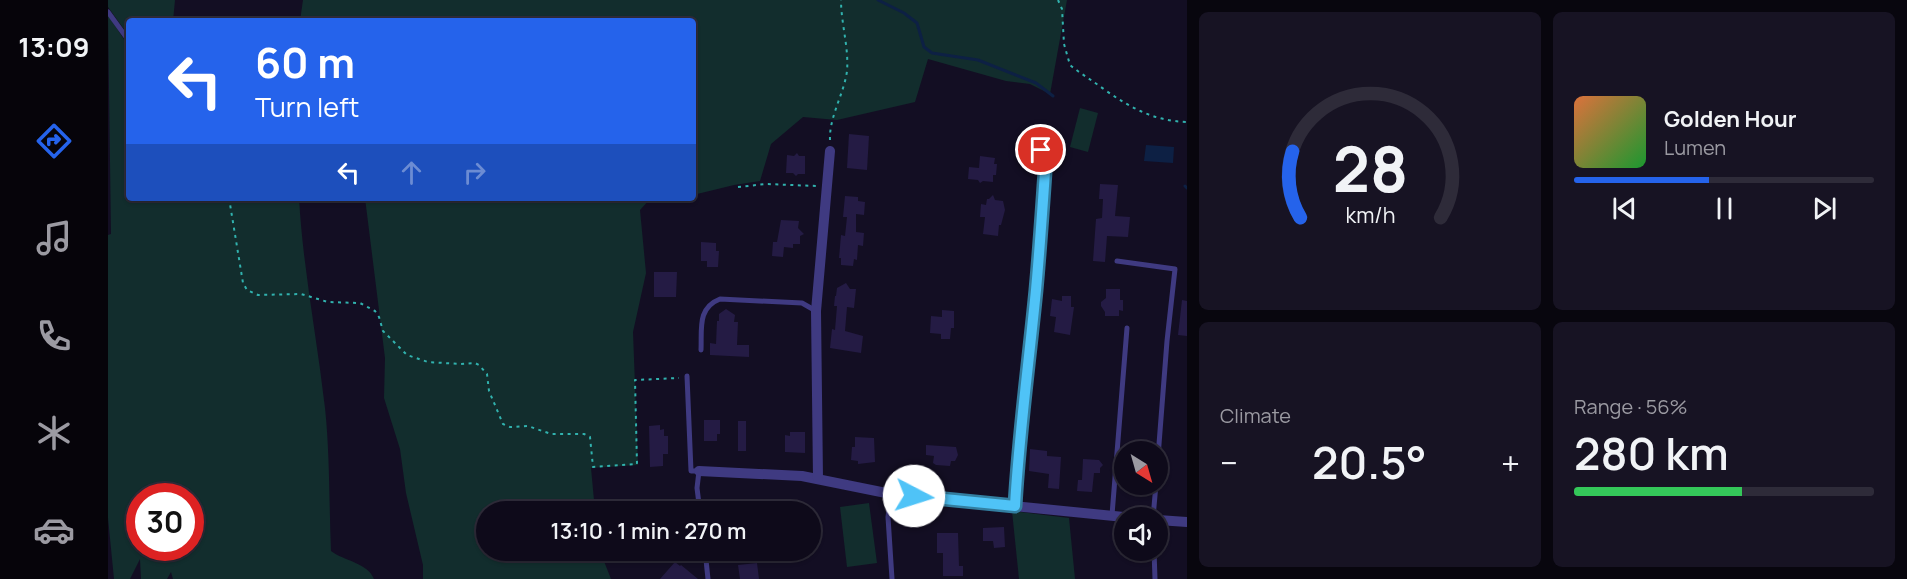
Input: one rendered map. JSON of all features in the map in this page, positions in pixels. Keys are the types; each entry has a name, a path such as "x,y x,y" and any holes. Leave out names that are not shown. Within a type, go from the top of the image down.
{"street":[{"path":"818,479 816,311 830,151"},
{"path":"699,471 818,479 891,494 1112,515"},
{"path":"1168,521 1187,522"}],"lane":[{"path":"108,12 126,37"},
{"path":"1015,506 1017,454 1036,290 1045,179 1046,157 1041,150"},
{"path":"1118,261 1175,269 1159,441"},
{"path":"701,350 703,311 710,303 720,299 802,303 816,311"},
{"path":"1112,515 1127,328"},
{"path":"687,376 691,471 699,471 699,501"},
{"path":"891,494 888,517 892,579"},
{"path":"706,561 708,579"},
{"path":"1154,561 1155,579"}],"path":[{"path":"830,151 830,132 842,96 847,68 841,0"},
{"path":"1058,0 1062,9 1064,44 1070,65 1133,109 1149,116 1187,122"},
{"path":"738,187 766,184 828,187"},
{"path":"229,201 243,283 248,290 258,295 301,294 328,302 360,303 368,306 379,317 383,331 407,355 428,362 475,363 483,368 487,374 489,391 503,424 510,427 528,426 551,434 584,434 590,437 593,467 637,464 635,380 687,376"}],"green space":[{"path":"108,0 175,0 173,18 126,18 126,32 108,7"},
{"path":"303,0 1067,0 1050,94 1030,84 1006,81 928,59 915,102 837,120 803,117 771,144 760,181 696,194 696,18 300,18"},
{"path":"108,15 126,42 126,201 299,201 327,426 331,551 367,569 374,579 173,579 171,572 167,579 141,579 140,561 204,561 204,483 126,483 126,561 139,561 130,579 114,579 108,518 108,235 111,234"},
{"path":"1080,108 1098,113 1088,152 1070,147"},
{"path":"365,201 648,201 640,210 646,273 633,332 638,465 591,468 594,501 476,501 476,561 604,561 611,579 423,579 423,565 406,493 400,449 384,398 385,358"},
{"path":"869,503 877,563 847,567 840,507"},
{"path":"1012,511 1069,518 1075,579 1019,579"}],"water":[{"path":"1146,145 1174,147 1173,163 1144,161"}],"building":[{"path":"849,134 869,136 867,170 847,168"},
{"path":"797,153 799,156 805,156 805,174 796,176 793,173 786,173 787,155 794,156"},
{"path":"980,156 995,158 994,164 997,164 993,182 980,183 978,180 968,179 969,167 979,168"},
{"path":"1100,184 1118,185 1115,216 1130,217 1128,237 1107,236 1105,262 1093,261 1096,219 1102,218 1103,199 1099,199"},
{"path":"993,195 995,200 1003,201 1005,210 1001,225 999,225 998,236 983,234 985,217 980,217 981,204 986,205 987,199"},
{"path":"845,196 858,197 858,201 865,202 864,215 856,214 856,232 864,233 863,246 858,245 857,260 854,259 853,266 841,265 841,258 839,258 841,235 845,236 847,217 843,217"},
{"path":"781,220 799,221 798,228 804,234 800,236 800,244 793,244 793,248 784,247 783,257 772,256 773,242 777,242"},
{"path":"701,242 716,243 716,251 719,251 718,267 707,267 707,261 701,261"},
{"path":"654,272 677,272 676,297 654,297"},
{"path":"846,283 850,289 856,289 854,308 847,307 845,331 863,336 861,353 830,348 832,329 835,330 837,306 834,306 835,296 837,288"},
{"path":"1106,289 1120,289 1123,311 1119,310 1119,316 1105,316 1101,302 1106,298"},
{"path":"1062,296 1071,296 1071,307 1074,307 1070,335 1054,332 1056,317 1050,316 1052,299 1062,301"},
{"path":"1182,300 1187,301 1187,336 1178,335"},
{"path":"726,309 735,315 734,322 738,322 737,345 749,345 749,357 710,355 710,343 716,344 719,314"},
{"path":"942,310 954,311 954,328 951,328 950,339 941,339 941,334 930,333 931,316 942,317"},
{"path":"704,420 720,420 720,434 717,434 717,441 704,441"},
{"path":"738,421 746,421 746,451 738,451"},
{"path":"660,425 660,430 664,429 664,436 668,436 668,454 663,454 663,466 650,467 649,426"},
{"path":"790,432 805,432 805,453 785,452 785,435 790,436"},
{"path":"855,437 874,438 875,462 858,464 858,461 851,460"},
{"path":"926,445 956,447 958,455 955,461 951,461 950,466 936,465 933,463 934,456 926,455"},
{"path":"1030,449 1047,451 1047,456 1061,457 1059,489 1048,488 1049,474 1029,471"},
{"path":"1083,459 1099,460 1103,465 1100,473 1094,473 1092,492 1077,491 1078,480 1082,480"},
{"path":"1004,527 1005,547 994,548 993,541 983,541 983,528"},
{"path":"937,533 958,533 959,566 963,566 963,576 943,576 943,553 937,553"},
{"path":"675,562 681,565 698,579 660,579"},
{"path":"757,563 759,579 740,579 738,565"}],"waterway":[{"path":"878,0 904,13 917,23 924,47 932,53 978,60 1036,83 1053,96"}],"route":[{"path":"914,496 1015,506 1017,454 1036,290 1045,179 1046,157 1041,150"}]}
